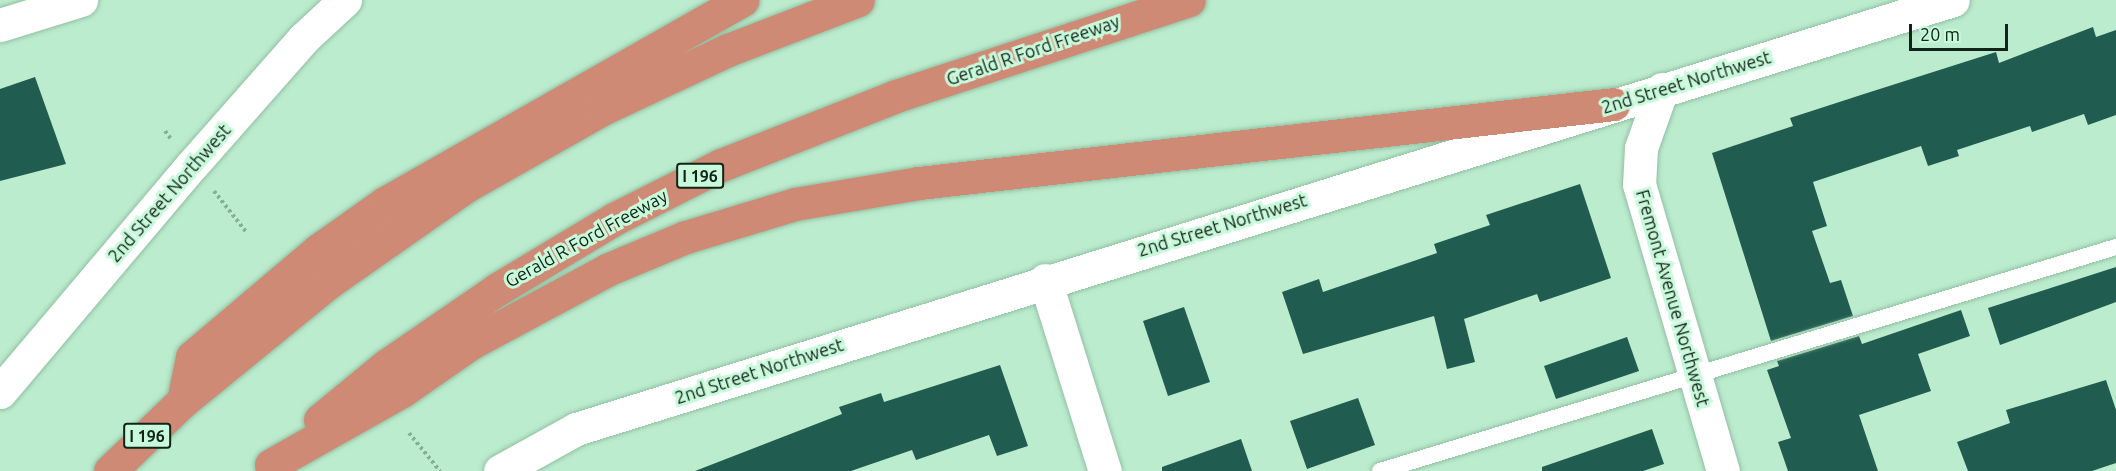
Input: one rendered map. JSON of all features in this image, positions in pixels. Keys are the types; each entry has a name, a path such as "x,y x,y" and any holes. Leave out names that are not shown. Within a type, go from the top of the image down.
{"highway":[{"path":"183,401 192,357 366,216 528,117 742,0"},
{"name":"I 196","path":"110,471 183,401 329,282 466,186 602,109 728,50 858,0"},
{"name":"Gerald R Ford Freeway","path":"268,468 387,364 496,290 614,219 721,165 896,96 1189,0"},
{"path":"268,468 402,391 471,343 609,269 686,237 795,204 919,183 1614,104"}],"street":[{"path":"0,25 81,0"},
{"name":"2nd Street Northwest","path":"0,392 199,157 345,0"},
{"name":"2nd Street Northwest","path":"500,471 576,429 1045,280 1953,0"},
{"name":"Fremont Avenue Northwest","path":"1662,89 1641,148 1639,184 1723,471"},
{"path":"1045,280 1105,471"}],"lane":[{"path":"1380,471 1694,372 2116,247"}],"path":[{"path":"165,131 172,140"},
{"path":"206,183 247,233"},
{"path":"409,433 440,471"}],"building":[{"path":"2093,27 2096,37 2116,30 2116,115 2088,125 2084,114 2032,132 2030,126 1957,150 1959,156 1928,166 1921,146 1813,182 1827,226 1812,231 1830,283 1841,280 1853,316 1771,341 1712,153 1793,126 1790,118 1996,52 1999,63"},
{"path":"35,77 66,164 0,181 0,89"},
{"path":"1580,184 1611,278 1540,302 1537,294 1464,319 1475,362 1447,369 1434,316 1303,354 1282,292 1319,279 1323,292 1437,253 1434,244 1490,225 1486,215"},
{"path":"2116,267 2116,302 2000,345 1988,308"},
{"path":"1184,307 1210,382 1168,396 1143,321"},
{"path":"1961,310 1970,336 1918,354 1931,391 1859,415 1878,471 1788,471 1778,442 1791,438 1767,370 1779,366 1777,361 1859,336 1862,344"},
{"path":"1627,337 1639,371 1556,399 1544,366"},
{"path":"1000,365 1028,446 997,456 989,435 916,460 912,450 851,471 695,471 842,414 839,407 881,393 884,402"},
{"path":"2106,380 2116,410 2116,463 2092,471 1968,471 1957,442 2010,423 2006,410"},
{"path":"1358,398 1375,445 1307,469 1290,421"},
{"path":"1652,429 1664,464 1643,471 1542,471 1542,467"},
{"path":"1241,439 1252,471 1162,471 1162,467"}]}
